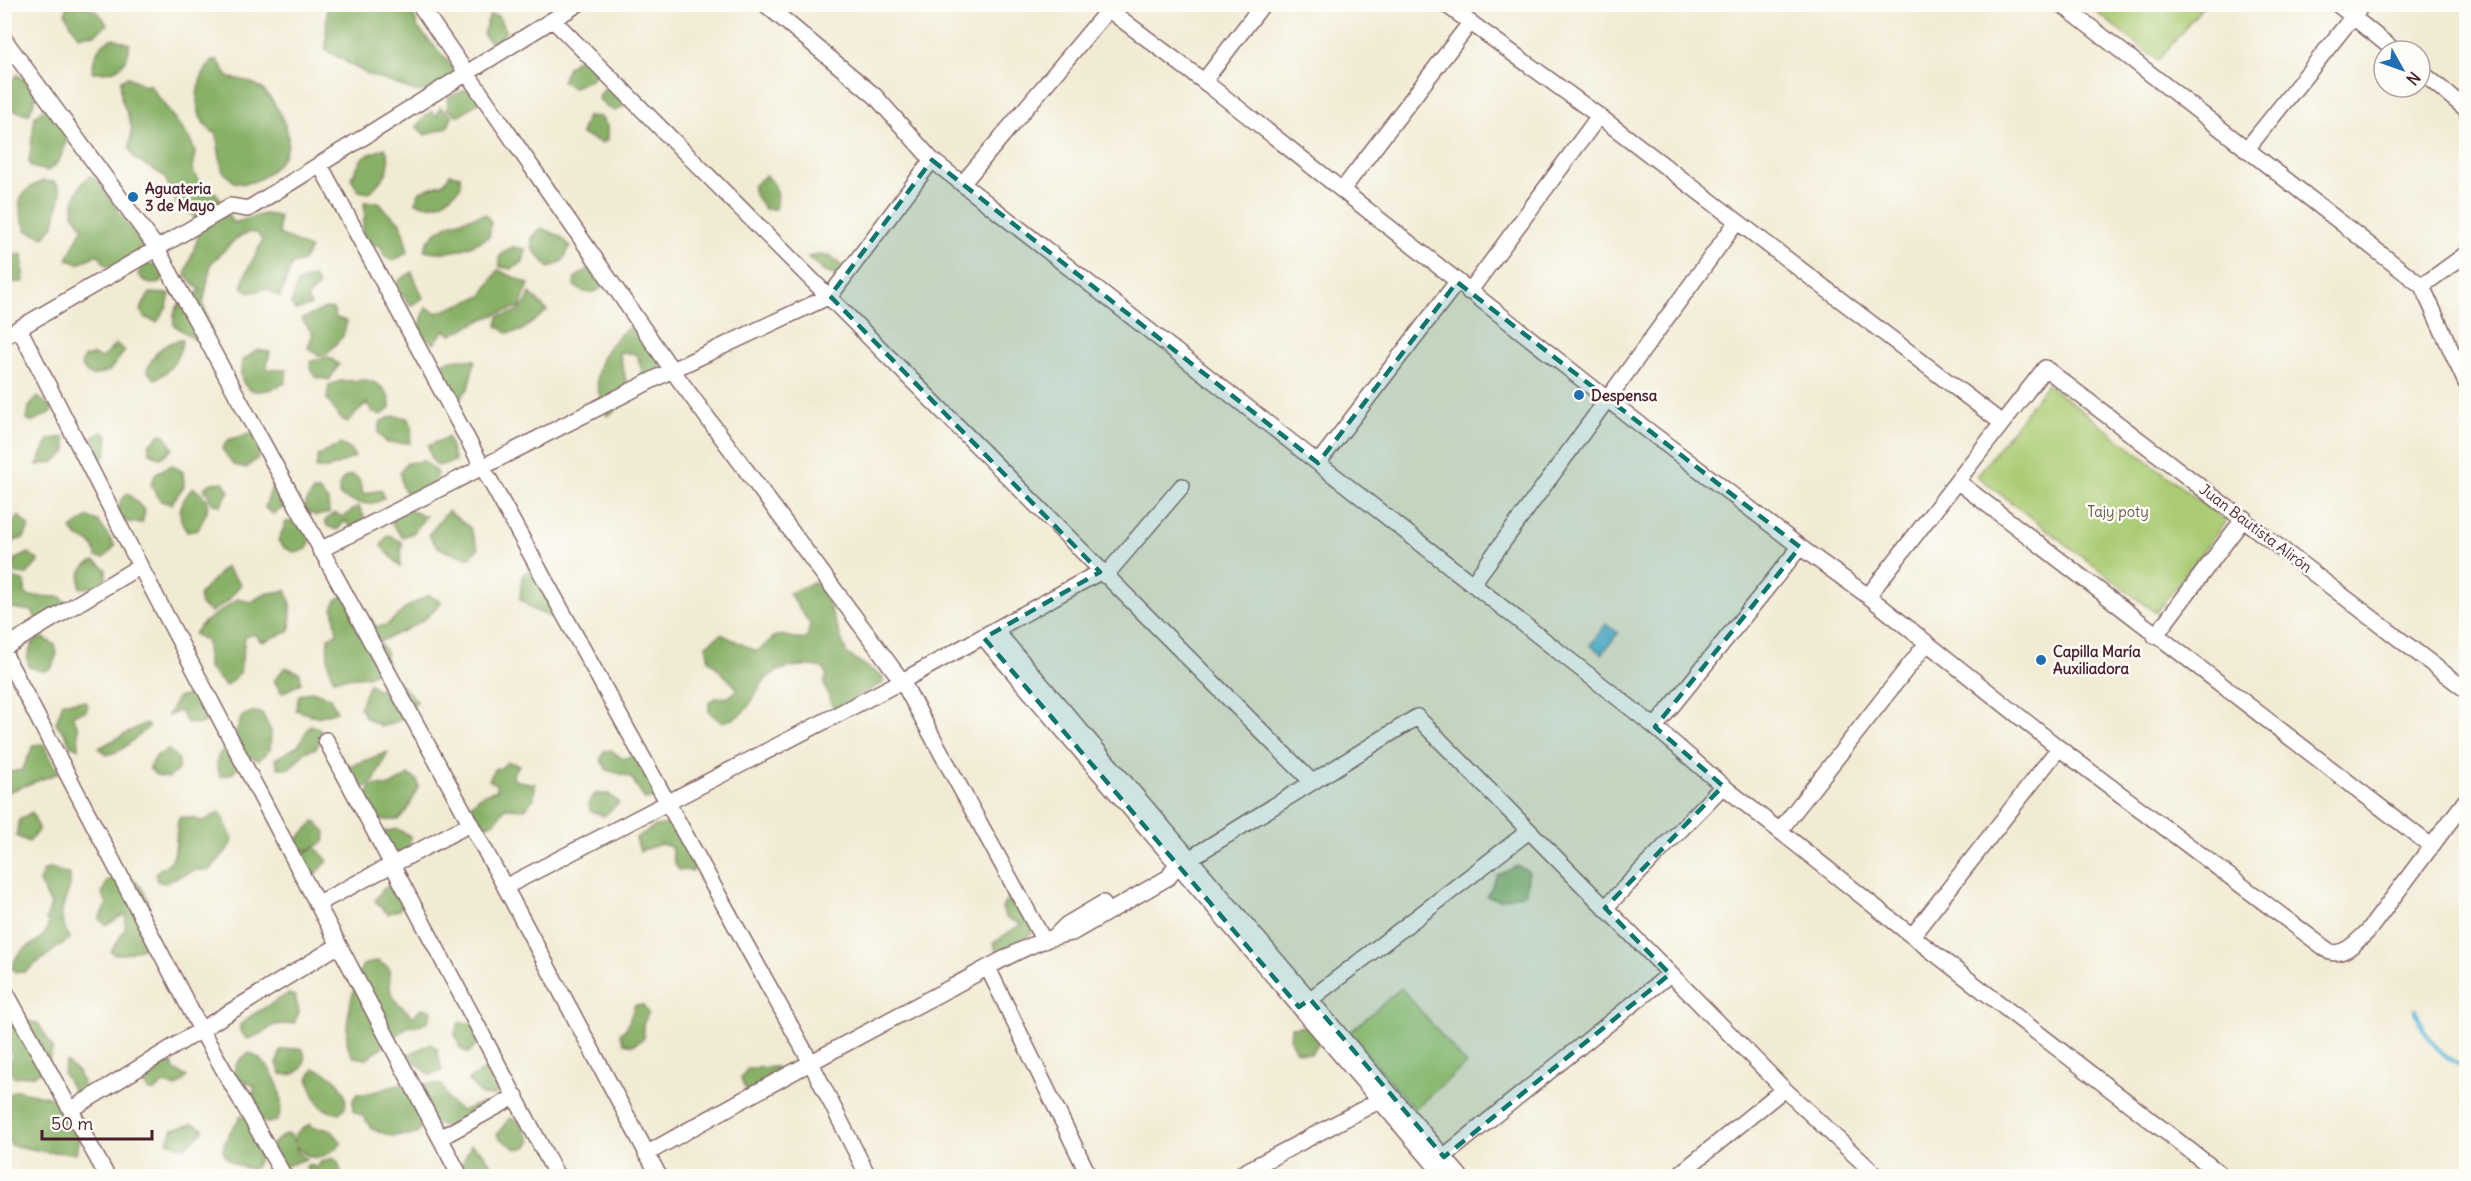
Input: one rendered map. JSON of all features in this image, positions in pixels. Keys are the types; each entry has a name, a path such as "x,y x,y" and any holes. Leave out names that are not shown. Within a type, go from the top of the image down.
{"street":[{"path":"419,4 672,370 902,681 1050,938"},
{"path":"460,1176 140,566 8,334 230,206 248,209 578,4"},
{"path":"765,4 875,96 932,160 1655,728 1723,786 1912,936 2223,1176"},
{"path":"1204,81 1263,4"},
{"path":"1445,4 1599,116 1736,224 1866,318 2002,423 1868,596"},
{"path":"2061,4 2422,286 2466,383"},
{"path":"2337,4 2380,39"},
{"path":"2246,150 2363,4"},
{"path":"962,184 1104,7 1204,81 1607,399 1800,547 1868,596 2059,748 2330,952 2337,954 2351,947 2367,931 2466,800"},
{"path":"553,20 1311,781"},
{"path":"1342,190 1470,23"},
{"path":"4,39 156,247 505,887 659,1176"},
{"path":"2432,81 2466,109"},
{"path":"1318,463 1463,287 1599,116"},
{"path":"320,550 672,370 830,296 932,160"},
{"path":"320,165 482,466 810,1061 867,1176"},
{"path":"1473,584 1736,224"},
{"path":"2422,286 2466,254"},
{"name":"Juan Bautista Alirón","path":"2002,423 2045,368 2466,690"},
{"path":"1957,481 2155,636 2431,846"},
{"path":"505,887 1103,574 1182,486"},
{"path":"2155,636 2244,518"},
{"path":"1655,728 1800,547"},
{"path":"140,566 6,644 201,1030 284,1176"},
{"path":"990,634 1180,864 1385,1098 1440,1166 1460,1176"},
{"path":"1780,830 1927,643"},
{"path":"646,1154 810,1061 988,968 1050,938 1072,933 1169,877 1180,864 1417,717 1784,1089 1877,1176"},
{"path":"326,741 557,1176"},
{"path":"1912,936 2059,748"},
{"path":"1605,908 1723,786"},
{"path":"317,904 470,824"},
{"path":"1304,1004 1529,831"},
{"path":"72,1109 339,945"},
{"path":"988,968 1089,1176"},
{"path":"1440,1166 1670,974"},
{"path":"5,993 72,1109 107,1176"},
{"path":"1677,1176 1784,1089"},
{"path":"440,1138 516,1096"},
{"path":"1237,1176 1385,1098"}],"highlighted area":[{"path":"932,160 1318,463 1457,282 1800,547 1655,727 1723,786 1605,908 1670,974 1444,1157 1310,999 1299,1007 984,638 1100,572 830,296"}],"green space":[{"path":"68,5 91,8 104,19 107,25 95,34 78,36 65,14"},
{"path":"327,5 410,5 418,28 465,81 418,92 367,74 326,50"},
{"path":"2088,5 2204,5 2158,61"},
{"path":"490,15 498,16 506,31 498,42 489,41 483,34"},
{"path":"113,38 130,44 123,64 107,72 92,72 97,52 103,44"},
{"path":"580,57 597,69 593,78 573,88 562,81 568,67"},
{"path":"212,61 218,61 229,78 249,82 262,89 272,101 285,125 288,146 285,153 275,167 254,181 234,182 222,170 216,134 202,119 198,110 198,89"},
{"path":"17,75 28,82 36,97 29,114 12,110 5,99 4,88"},
{"path":"128,77 146,86 149,84 191,141 195,153 192,169 199,182 217,194 233,223 264,214 279,216 279,234 310,249 303,261 292,264 280,297 266,288 250,293 242,287 245,275 262,240 257,233 244,234 232,242 211,263 203,304 211,330 201,344 174,325 175,312 180,303 201,291 185,275 200,231 195,217 177,204 164,176 134,158 129,147 130,122 121,93 121,80"},
{"path":"623,77 630,88 631,102 615,111 598,98 608,83"},
{"path":"473,87 479,102 458,116 447,109 448,97"},
{"path":"47,106 73,126 61,157 47,171 32,167 29,162 35,116"},
{"path":"440,107 452,116 448,127 425,135 416,126 431,111 437,116"},
{"path":"587,116 601,117 607,126 607,140 602,143 581,134"},
{"path":"385,148 389,162 386,173 369,193 359,191 351,178 363,157"},
{"path":"450,174 460,176 461,186 451,196 435,205 422,205 415,202 420,191 444,183"},
{"path":"766,175 776,191 778,199 775,209 765,209 753,192 753,186"},
{"path":"90,176 98,181 144,248 127,263 106,266 98,254 78,264 67,259 83,227 73,214 75,198 82,183"},
{"path":"43,181 55,182 61,192 54,225 44,237 26,230 20,207 20,201 27,190"},
{"path":"364,202 379,202 401,223 408,252 393,261 385,257 380,245 371,246 361,235 365,214"},
{"path":"485,214 491,222 489,237 450,252 424,250 440,229 457,221"},
{"path":"541,228 560,236 570,246 563,261 549,268 532,248 532,238"},
{"path":"513,247 526,249 523,262 512,269 500,267 499,258 504,251"},
{"path":"22,254 24,282 9,282 5,272 7,260 9,256"},
{"path":"820,255 831,257 842,266 841,277 824,272 808,257"},
{"path":"144,264 165,265 162,282 155,284 146,282 138,274"},
{"path":"594,265 611,280 598,290 584,292 574,285 575,278"},
{"path":"498,270 529,284 520,307 485,318 451,335 444,330 434,344 418,331 426,307 437,313 482,296"},
{"path":"412,272 423,298 411,306 399,291 398,281"},
{"path":"313,277 319,286 307,298 311,305 295,310 291,304 298,282"},
{"path":"150,293 170,294 167,307 157,322 146,318 140,310"},
{"path":"530,293 547,311 521,331 507,333 497,326 499,316 519,310"},
{"path":"326,308 333,309 336,318 347,321 343,336 326,355 318,355 308,348 313,334 302,319"},
{"path":"637,321 663,367 645,383 637,354 619,352 631,400 607,416 597,383 600,364 615,340"},
{"path":"183,340 174,364 155,379 147,371 152,359 165,346"},
{"path":"116,344 125,351 109,371 92,376 86,372 81,365 84,357 93,355 102,358"},
{"path":"257,350 270,352 266,369 287,370 285,383 259,391 246,387 241,373 242,361"},
{"path":"329,357 339,365 329,380 315,377 310,368 311,361"},
{"path":"459,359 475,360 468,389 458,400 439,381 436,370 439,365"},
{"path":"367,380 377,384 387,393 390,408 382,415 372,412 367,403 347,422 340,418 327,399 329,385 341,381"},
{"name":"Tajy poty","path":"2047,384 2226,521 2156,613 1977,476"},
{"path":"38,397 52,408 51,412 32,422 27,419 29,407"},
{"path":"394,416 407,418 412,426 410,443 387,443 378,433 381,421"},
{"path":"258,431 264,443 258,458 246,468 234,465 222,449 228,440"},
{"path":"103,432 108,436 106,454 100,461 91,462 86,447 95,436"},
{"path":"161,434 165,435 173,449 160,458 149,452 149,444"},
{"path":"65,437 67,452 54,462 37,465 49,439"},
{"path":"448,437 455,461 438,466 432,460 428,446"},
{"path":"340,444 350,449 355,457 327,469 316,469 318,456"},
{"path":"424,461 437,472 435,485 410,498 402,486 400,472 407,463"},
{"path":"172,465 183,472 184,486 171,504 161,501 151,485 156,473"},
{"path":"352,475 359,479 363,494 382,490 384,498 368,504 339,495 341,482"},
{"path":"274,480 285,498 284,507 273,514 265,508"},
{"path":"223,482 229,491 221,505 213,504 204,488 212,483"},
{"path":"193,487 208,500 207,511 198,530 187,532 180,514 182,504"},
{"path":"313,491 319,491 328,501 329,513 316,516 303,508"},
{"path":"128,493 145,511 142,523 126,522 118,515 120,501"},
{"path":"358,506 364,516 361,526 352,529 345,521 337,530 327,526 325,521 334,513 343,517"},
{"path":"402,508 426,516 413,533 402,537 392,524 393,513"},
{"path":"448,511 470,528 478,548 471,558 446,551 436,545 429,534"},
{"path":"19,516 29,527 24,538 11,542 7,535 7,528"},
{"path":"88,517 98,521 115,546 104,558 96,557 91,544 78,538 71,529"},
{"path":"304,521 315,529 307,549 296,553 285,548 278,541 286,522"},
{"path":"388,535 402,542 400,566 381,546"},
{"path":"29,553 39,561 26,575 16,574 13,569 15,559"},
{"path":"95,561 106,569 106,578 97,587 80,588 83,568"},
{"path":"535,564 563,601 554,619 534,610 520,599 522,576"},
{"path":"225,567 241,584 228,601 211,612 201,605 199,595"},
{"path":"4,575 25,582 25,593 29,596 61,597 66,603 50,626 36,618 32,611 11,608 5,604"},
{"path":"815,582 824,592 847,654 883,677 883,683 834,710 824,684 827,675 823,668 797,666 779,670 765,680 750,705 741,714 721,722 709,712 709,702 716,698 729,697 738,689 709,660 706,645 721,634 756,651 777,636 807,639 810,624 789,593"},
{"path":"355,589 365,614 377,627 387,625 407,607 429,595 441,602 421,621 379,642 386,652 387,667 367,676 334,679 329,665 328,648 328,637 337,634 333,607 336,600"},
{"path":"286,590 291,604 290,631 262,642 254,634 245,637 240,673 226,686 208,668 207,641 194,634 208,619 237,599 251,602 265,594"},
{"path":"42,637 55,645 57,654 51,669 42,671 29,667 27,658 33,642"},
{"path":"285,667 300,673 301,683 282,693 274,681"},
{"path":"369,683 377,689 399,683 417,701 402,718 393,724 381,726 366,718 360,707"},
{"path":"312,691 330,698 337,711 317,717 296,710 299,695"},
{"path":"202,692 213,705 208,720 200,724 187,723 180,711 168,716 177,698"},
{"path":"85,701 88,706 86,711 72,715 78,727 79,749 70,745 66,735 56,723 63,702"},
{"path":"252,712 262,713 271,732 270,750 259,760 251,758 236,748 235,735 242,716"},
{"path":"146,723 149,727 121,750 107,755 99,748"},
{"path":"310,725 319,728 323,737 316,748 305,752 290,768 278,768 275,759 298,746"},
{"path":"43,744 59,773 5,793 5,773 22,770 34,745"},
{"path":"225,748 232,748 240,762 233,773 220,776 217,761"},
{"path":"168,750 179,760 178,770 169,778 157,776 149,768 156,756"},
{"path":"611,750 623,759 635,755 661,792 656,798 645,800 631,777 607,770 601,760 604,751"},
{"path":"388,752 374,781 364,788 354,784 347,767"},
{"path":"507,762 519,765 513,773 514,780 535,784 534,798 525,809 505,808 496,821 480,829 471,805 482,795 497,790 496,784 489,780 495,769 501,768"},
{"path":"408,775 417,780 419,786 408,809 398,820 375,820 365,803 371,785 390,786"},
{"path":"595,794 609,794 619,803 604,816 590,811 589,803"},
{"path":"32,812 39,829 29,842 16,836 19,820"},
{"path":"220,812 233,840 210,870 194,870 164,883 157,881 155,873 173,858 179,817 195,818 202,822"},
{"path":"315,821 326,832 324,842 315,847 328,861 308,882 294,859 314,848 299,852 295,846 298,838"},
{"path":"677,824 697,861 693,871 679,870 674,862 671,847 661,844 640,851 636,838 655,826"},
{"path":"397,829 411,837 409,846 395,860 383,832"},
{"path":"1517,866 1529,871 1526,893 1499,900 1487,896 1498,875"},
{"path":"51,868 70,875 62,918 70,938 25,972 16,972 12,968 15,959 47,930 49,921 46,920 51,905 39,882 43,871"},
{"path":"126,873 141,887 148,900 142,913 148,942 146,947 125,954 114,954 111,952 125,929 126,915 106,925 99,919 107,903 102,894 107,881"},
{"path":"390,885 403,891 406,899 399,910 388,914 375,901 382,890"},
{"path":"1011,892 1033,933 997,953 993,943 1021,924 1006,918 1002,908"},
{"path":"377,961 389,968 392,996 413,1017 421,1008 432,1010 429,1020 420,1025 407,1027 367,1059 354,1057 349,1050 347,1027 355,985 363,965"},
{"path":"1401,988 1466,1064 1414,1109 1349,1033"},
{"path":"288,994 295,996 299,1012 294,1023 274,1025 263,1033 247,1039 240,1031 240,1025"},
{"path":"635,1005 643,1005 648,1013 643,1025 644,1038 633,1045 624,1043 620,1034 627,1027"},
{"path":"16,1020 38,1023 53,1048 46,1068 35,1075 13,1077 10,1067 12,1054 5,1047 5,1034"},
{"path":"459,1023 472,1023 479,1033 477,1044 468,1053 460,1048 455,1033"},
{"path":"1312,1026 1320,1041 1311,1054 1296,1051 1290,1040 1291,1027"},
{"path":"431,1044 437,1049 442,1071 430,1075 407,1055"},
{"path":"302,1048 305,1059 298,1072 281,1074 277,1063 281,1050"},
{"path":"250,1053 265,1064 280,1092 280,1112 277,1121 266,1123 254,1115 251,1101 255,1086 234,1077 238,1062"},
{"path":"66,1062 78,1072 85,1091 74,1092 63,1073"},
{"path":"172,1062 174,1070 187,1077 177,1087 163,1084 155,1091 149,1091 145,1086 151,1070"},
{"path":"776,1067 779,1083 752,1094 744,1087 741,1078 748,1068"},
{"path":"488,1068 500,1080 495,1096 481,1095 468,1080"},
{"path":"314,1069 327,1074 342,1087 346,1100 345,1108 339,1113 326,1110 318,1102 308,1078"},
{"path":"404,1084 412,1090 425,1084 442,1085 448,1100 461,1111 482,1103 492,1106 446,1127 423,1120 417,1134 392,1136 372,1129 363,1116 353,1111 353,1100 357,1094"},
{"path":"16,1090 53,1098 83,1120 76,1153 46,1152 11,1145 5,1134 4,1098"},
{"path":"241,1116 255,1123 261,1136 260,1155 252,1170 230,1161 223,1150 228,1135"},
{"path":"510,1118 520,1122 531,1141 526,1147 517,1149 499,1138 497,1134"},
{"path":"193,1124 203,1128 203,1131 184,1148 167,1142 173,1129"},
{"path":"310,1124 313,1128 330,1129 342,1143 325,1155 314,1158 296,1146 298,1152 306,1159 283,1167 271,1145 285,1134 291,1135 295,1143 295,1134"},
{"path":"471,1145 482,1152 495,1169 491,1176 456,1176"},
{"path":"333,1158 338,1162 342,1176 309,1176 306,1166 311,1164 316,1168 321,1162"}],"water":[{"path":"1606,624 1618,633 1602,654 1590,645"}],"waterway":[{"path":"2416,1010 2423,1028 2434,1045 2449,1058 2466,1068"}],"place":[{"name":"Aguateria 3 de Mayo","path":"133,197"},
{"name":"Despensa","path":"1579,395"},
{"name":"Capilla María Auxiliadora","path":"2041,660"}]}
